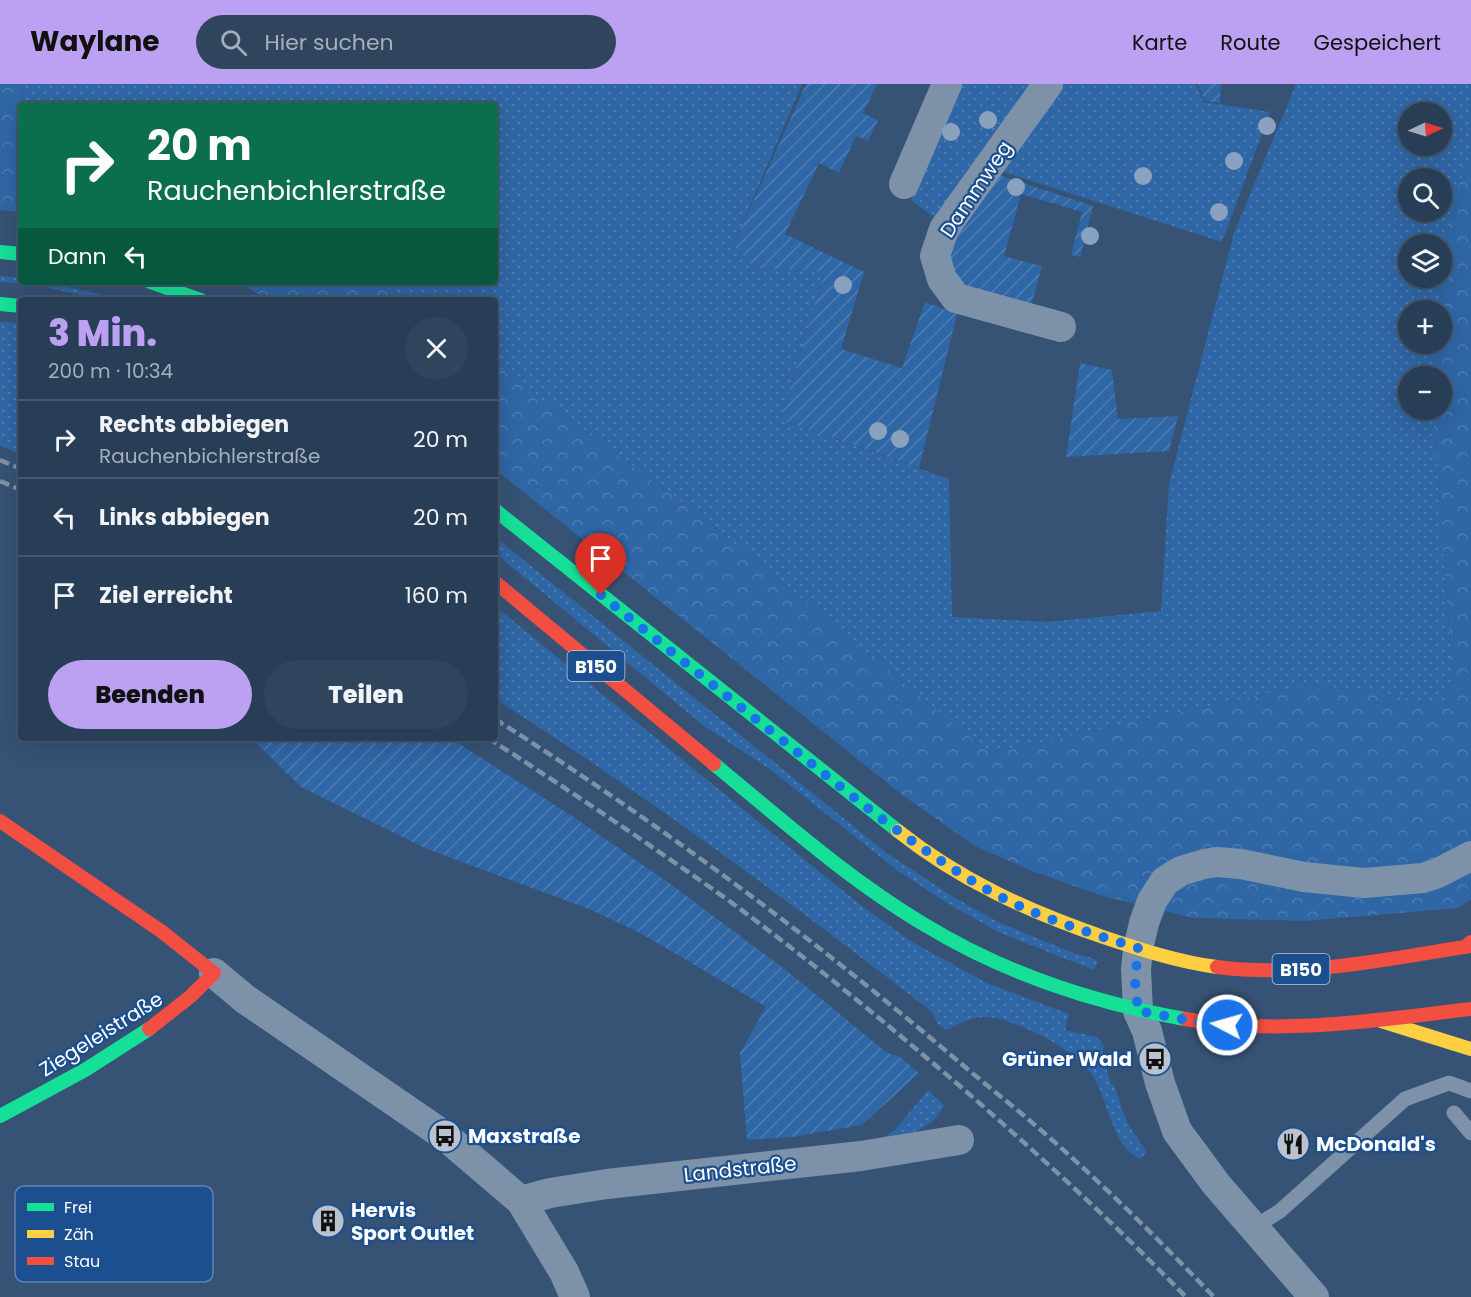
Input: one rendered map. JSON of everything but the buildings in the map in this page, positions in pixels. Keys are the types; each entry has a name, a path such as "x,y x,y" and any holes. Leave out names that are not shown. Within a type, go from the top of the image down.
{"main road":[{"path":"0,252 18,254"},
{"path":"158,285 192,297"},
{"path":"0,304 18,306"},
{"name":"B150","path":"498,512 802,757 929,853 987,890 1009,901 1057,921 1138,948 1185,962 1220,969 1273,971 1327,968 1469,945"},
{"name":"B150","path":"498,584 662,723 833,862 892,905 948,938 990,959 1033,977 1138,1011 1193,1021 1239,1026 1315,1026 1381,1021 1471,1009"},
{"path":"0,821 161,931 214,973"},
{"name":"Ziegeleistraße","path":"0,1116 149,1030 180,1008 214,973"},
{"path":"1381,1021 1471,1049"}],"street":[{"path":"903,184 947,84"},
{"name":"Dammweg","path":"1048,84 944,229 936,256 942,279 956,298 1061,327"},
{"path":"1314,1297 1216,1184 1177,1131 1160,1083 1147,1031 1138,1011 1135,981 1138,948 1144,923 1158,890 1165,881 1181,871 1204,864 1216,862 1241,864 1304,877 1364,883 1423,878 1471,856"},
{"path":"214,973 245,999 445,1137 521,1201 564,1272 575,1297"},
{"name":"Landstraße","path":"521,1201 550,1193 607,1184 861,1156 959,1140"}],"lane":[{"path":"1253,1228 1280,1211 1405,1099 1449,1083 1471,1091"},
{"path":"1454,1113 1471,1134"}],"green space":[{"path":"0,84 23,84 22,102 18,102 18,212 0,210"},
{"path":"23,84 802,84 733,246 756,268 824,272 781,420 949,479 952,617 1048,622 1161,611 1169,484 1234,233 1296,84 1471,84 1471,153 1452,202 1452,168 1398,168 1398,222 1449,222 1448,234 1398,234 1398,288 1442,288 1441,300 1398,300 1398,354 1436,354 1435,366 1398,366 1398,420 1434,420 1453,683 1444,701 1425,701 1367,691 1308,685 989,753 706,520 498,367 498,297 398,297 379,285 498,285 498,102 22,102"},
{"path":"806,84 877,84 863,113 878,120 868,141 856,136 839,173 819,163 785,234 864,272 841,349 902,368 925,302 957,314 919,468 781,420 824,272 756,268 733,246"},
{"path":"954,84 1039,84 940,222 911,200"},
{"path":"1056,84 1196,84 1204,102 1270,112 1222,242 997,170"},
{"path":"1198,84 1221,84 1220,103 1205,101"},
{"path":"1471,153 1471,899 1458,908 1305,921 1193,918 1099,895 1032,871 975,846 905,797 498,471 498,367 706,520 989,753 1308,685 1367,691 1425,701 1444,701 1453,683 1434,420 1452,420 1452,366 1435,366 1436,354 1452,354 1452,300 1441,300 1442,288 1452,288 1452,234 1448,234 1449,222 1452,222 1452,202"},
{"path":"993,173 1093,206 1080,257 1071,255 1082,212 1021,194 1004,256 1042,266 1031,306 959,288 945,252"},
{"path":"0,276 18,278 18,284 0,282"},
{"path":"36,285 57,285 113,297 89,297"},
{"path":"243,285 379,285 398,297 263,297"},
{"path":"0,322 18,323 18,454 0,445"},
{"path":"1080,363 1112,370 1118,419 1178,416 1169,451 1066,457"},
{"path":"498,539 888,854 955,898 998,922 1071,952 1092,958 1098,962 1094,970 998,932 947,903 898,871 771,770 704,726 498,555"},
{"path":"498,608 811,865 912,942 987,983 1069,1014 1065,1030 1098,1037 1104,1047 1102,1054 1111,1084 1114,1085 1127,1123 1147,1152 1140,1159 1123,1144 1093,1076 1074,1056 1028,1030 998,1019 975,1018 947,1030 938,1024 931,1011 825,930 662,811 498,701"},
{"path":"254,741 455,741 575,818 669,883 786,970 886,1052 900,1057 919,1073 862,1125 792,1137 747,1140 740,1053 766,1007 640,933 589,909 427,849 301,787"},
{"path":"928,1090 944,1105 940,1113 921,1129 890,1141 883,1138 895,1130"}],"railway":[{"path":"0,460 18,468"},
{"path":"0,481 18,489"},
{"path":"498,721 677,842 852,974 1065,1152 1173,1254 1214,1297"},
{"path":"493,741 728,900 846,991 1019,1138 1186,1297"}],"traffic: fast":[{"path":"0,252 18,254"},
{"path":"158,285 192,297"},
{"path":"0,304 18,306"},
{"path":"498,512 898,831"},
{"path":"714,764 870,889 955,942 986,958 1050,984 1117,1004 1185,1019"},
{"path":"0,1116 85,1070 149,1029"}],"traffic: slow":[{"path":"898,831 946,865 1023,906 1133,947 1175,959 1217,967"},
{"path":"1381,1021 1471,1049"}],"traffic: jam":[{"path":"498,584 714,764"},
{"path":"0,821 161,931 214,973 191,996 149,1029"},
{"path":"1465,947 1471,942"},
{"path":"1217,967 1249,970 1313,969 1471,946"},
{"path":"1185,1019 1256,1026 1328,1025 1471,1009"}],"place":[{"name":"Grüner Wald","path":"1155,1059"},
{"name":"Maxstraße","path":"445,1136"},
{"name":"McDonald's","path":"1293,1144"},
{"name":"Hervis Sport Outlet","path":"328,1221"}],"route":[{"path":"601,595 816,768 929,853 987,890 1009,901 1057,921 1138,948 1135,981 1138,1011 1227,1025"}]}
